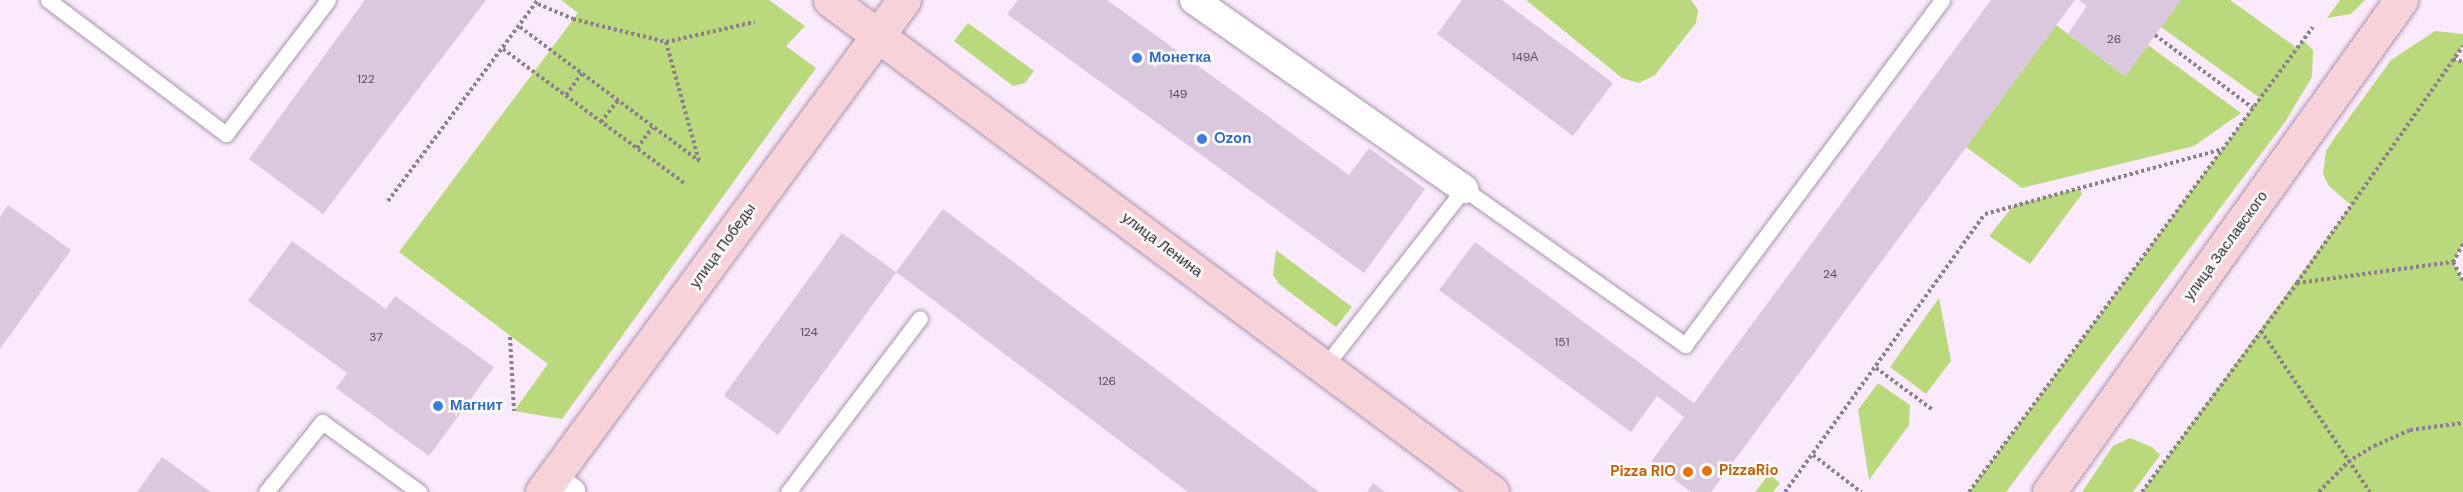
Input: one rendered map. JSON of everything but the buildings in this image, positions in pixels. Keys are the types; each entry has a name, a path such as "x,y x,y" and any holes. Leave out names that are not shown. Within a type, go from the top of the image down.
{"main road":[{"name":"улица Ленина","path":"830,0 1492,492"},
{"name":"улица Победы","path":"555,487 904,0"},
{"name":"улица Заславского","path":"2049,492 2401,0"}],"street":[{"path":"1194,0 1464,189"}],"lane":[{"path":"48,0 226,134 328,0"},
{"path":"1325,366 1464,189 1685,345 1942,0"},
{"path":"788,492 920,318"},
{"path":"266,492 322,422 419,492"}],"path":[{"path":"388,201 538,2 573,19 666,42 755,22"},
{"path":"520,27 699,162 666,42"},
{"path":"1969,492 2313,27"},
{"path":"2156,35 2253,108"},
{"path":"2142,492 2297,283 2463,46"},
{"path":"503,49 684,183"},
{"path":"2452,59 2463,62"},
{"path":"566,95 582,74"},
{"path":"601,122 618,100"},
{"path":"637,148 653,127"},
{"path":"1785,492 1985,214 2223,149"},
{"path":"2453,262 2463,244"},
{"path":"2297,283 2453,262"},
{"path":"2453,262 2463,281"},
{"path":"2261,331 2370,492"},
{"path":"510,337 514,411"},
{"path":"1876,368 1933,410"},
{"path":"2319,492 2348,462 2410,430 2463,423"},
{"path":"1813,455 1861,492"}],"green space":[{"path":"561,0 769,0 805,26 786,46 816,68 562,419 514,411 548,364 399,252 578,13"},
{"path":"1526,0 1691,0 1698,10 1696,23 1655,75 1639,83 1622,78"},
{"path":"2181,0 2230,0 2297,48 2303,40 2313,50 2312,77 2285,122 2006,492 1969,492 2260,98 2161,27"},
{"path":"2340,0 2365,0 2351,14 2327,18"},
{"path":"968,23 1034,71 1025,83 1013,86 954,41"},
{"path":"2056,25 2125,76 2148,45 2241,113 2194,146 2022,188 1966,147"},
{"path":"2435,31 2463,34 2463,46 2453,59 2463,62 2463,244 2453,262 2463,281 2463,492 2142,492 2351,205 2329,186 2323,174 2326,151 2391,60"},
{"path":"2080,188 2082,194 2030,264 1989,236 2013,206"},
{"path":"1276,250 1352,307 1336,327 1279,284 1273,275"},
{"path":"1939,298 1951,361 1926,394 1890,367"},
{"path":"1878,383 1910,405 1909,425 1869,480 1858,410"},
{"path":"2130,438 2152,447 2160,455 2133,492 2082,492 2113,446"},
{"path":"1769,474 1780,483 1773,492 1755,492"}],"place":[{"name":"Монетка","path":"1137,58"},
{"name":"Ozon","path":"1202,139"},
{"name":"Магнит","path":"438,406"},
{"name":"PizzaRio","path":"1707,471"},
{"name":"Pizza RIO","path":"1688,472"}]}
